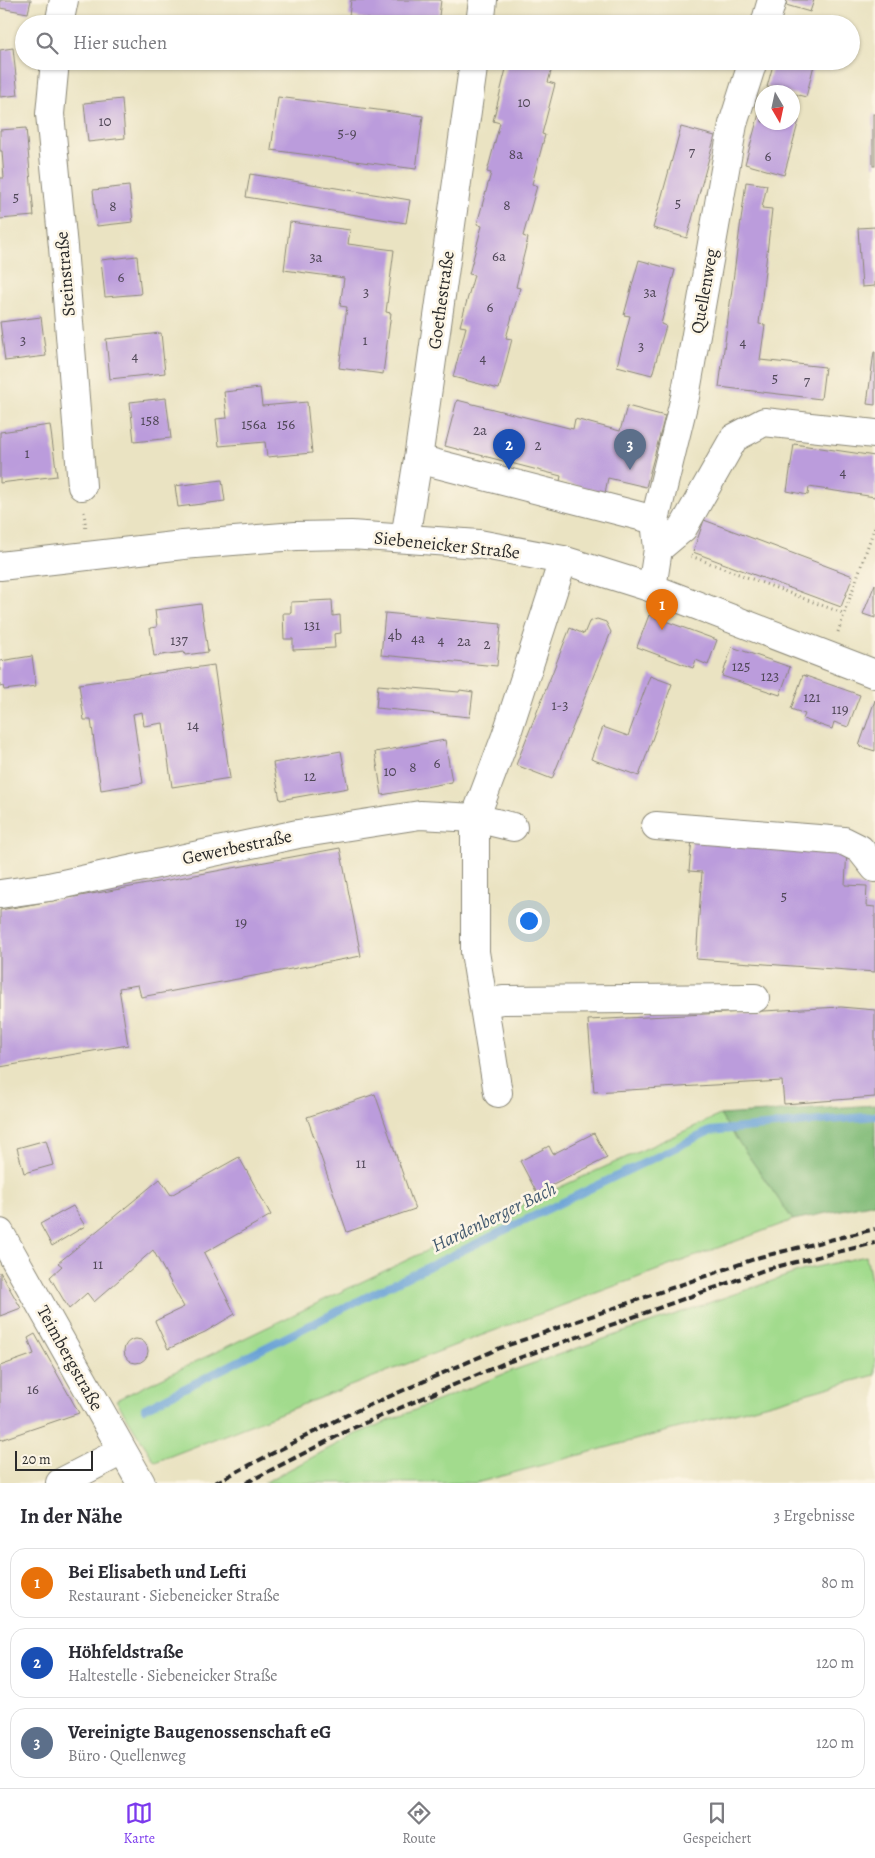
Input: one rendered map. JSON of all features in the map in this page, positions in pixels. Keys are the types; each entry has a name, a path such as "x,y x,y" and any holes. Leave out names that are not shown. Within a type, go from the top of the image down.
{"street":[{"path":"61,15 64,0"},
{"path":"481,15 483,0"},
{"path":"768,15 772,0"},
{"name":"Steinstraße","path":"54,70 50,114 63,247 82,486"},
{"name":"Goethestraße","path":"405,538 418,460 473,70"},
{"name":"Quellenweg","path":"652,588 658,549 655,520 685,397 733,124 750,70"},
{"path":"658,549 682,528 734,438 764,422 875,434"},
{"path":"418,460 655,520"},
{"name":"Siebeneicker Straße","path":"0,566 183,545 296,536 351,535 479,544 563,560 652,588 875,674"},
{"path":"498,1093 475,952 475,818 506,736 563,560"},
{"name":"Gewerbestraße","path":"0,894 49,887 298,834 420,815 475,818 513,826"},
{"path":"656,826 844,841 860,849 875,868"},
{"path":"484,1003 503,1000 755,998"},
{"name":"Teimbergstraße","path":"0,1233 141,1483"},
{"path":"60,1483 122,1452"}],"path":[{"path":"839,630 875,526"},
{"path":"689,556 845,614"}],"green space":[{"path":"875,1105 875,1203 793,1220 720,1115"},
{"path":"720,1115 793,1220 453,1346 155,1462 116,1400 536,1198"},
{"path":"866,1256 875,1299 875,1375 476,1483 264,1483 356,1434 511,1371 807,1269"}],"building":[{"path":"0,0 31,0 28,13 0,8"},
{"path":"351,0 441,0 439,15 349,15"},
{"path":"787,0 814,0 810,12 786,5"},
{"path":"13,48 18,95 0,97 0,50"},
{"path":"506,70 551,70 548,82 555,84 542,134 545,135 532,184 537,186 523,236 528,238 516,287 520,288 506,338 512,339 499,389 453,377 466,327 460,326 474,275 469,274 482,226 477,224 491,173 487,172 500,123 493,121"},
{"path":"772,70 813,70 806,97 800,95 800,85 768,85"},
{"path":"278,97 423,116 416,169 271,150"},
{"path":"122,99 125,138 88,142 84,103"},
{"path":"873,114 875,114 875,166 873,166"},
{"path":"681,127 715,136 687,238 653,228"},
{"path":"26,128 34,216 0,219 0,178 4,178 2,151 0,151 0,130"},
{"path":"755,128 755,130 796,130 784,175 745,164"},
{"path":"250,174 410,200 406,223 246,197"},
{"path":"746,182 767,185 762,208 772,209 759,324 765,325 760,360 825,367 821,399 719,387"},
{"path":"129,186 133,222 97,226 93,190"},
{"path":"290,222 350,230 348,244 394,250 386,312 391,313 383,374 339,368 347,307 340,306 344,278 284,270"},
{"path":"875,227 875,286 862,287 858,228"},
{"path":"137,256 141,294 105,297 101,260"},
{"path":"639,260 675,270 661,324 666,326 652,375 617,366 630,316 624,315"},
{"path":"41,317 46,356 5,361 0,322"},
{"path":"161,333 165,373 110,379 106,339"},
{"path":"875,352 875,405 867,404"},
{"path":"260,388 262,406 307,402 312,453 267,457 265,442 219,446 216,419 227,418 224,392"},
{"path":"166,398 171,438 134,442 130,402"},
{"path":"457,400 573,429 575,419 620,431 627,406 665,416 646,487 608,478 605,493 560,481 561,476 445,446"},
{"path":"50,425 57,476 0,483 0,432"},
{"path":"794,444 875,456 875,497 809,487 808,495 787,491"},
{"path":"222,480 225,501 178,507 175,486"},
{"path":"704,520 853,576 841,607 693,552"},
{"path":"875,584 875,618 863,614"},
{"path":"332,600 333,616 340,615 341,633 334,634 335,648 293,650 293,639 284,639 283,613 291,613 291,602"},
{"path":"201,604 208,652 185,655 184,652 154,656 150,628 157,627 155,610"},
{"path":"385,613 501,624 497,666 381,655"},
{"path":"649,615 717,640 708,665 696,660 693,668 637,647"},
{"path":"597,619 606,622 611,632 552,779 516,765 570,628 584,634 589,622"},
{"path":"732,647 790,667 780,695 722,676"},
{"path":"32,656 36,686 4,690 3,686 0,687 0,661"},
{"path":"214,665 230,778 172,787 163,723 144,726 142,712 133,714 143,783 101,790 91,720 84,720 79,684"},
{"path":"803,675 860,695 848,727 834,722 832,729 803,719 805,714 791,709"},
{"path":"650,676 672,684 639,776 591,759 603,727 628,736"},
{"path":"378,685 473,692 470,717 376,708"},
{"path":"875,700 875,751 859,746"},
{"path":"445,740 452,782 382,795 375,752"},
{"path":"341,751 348,788 280,800 273,763"},
{"path":"692,839 847,850 845,885 867,886 866,906 875,907 875,972 696,959 702,872 689,871"},
{"path":"340,848 361,956 141,997 138,985 119,988 128,1045 0,1067 0,910"},
{"path":"841,1007 875,1010 875,1097 784,1104 782,1081 594,1092 588,1020"},
{"path":"375,1094 415,1209 347,1232 307,1117"},
{"path":"594,1133 607,1158 537,1193 520,1161 549,1146 553,1154"},
{"path":"46,1140 53,1165 24,1173 17,1148"},
{"path":"239,1157 271,1215 204,1253 235,1314 205,1332 168,1349 155,1321 184,1307 153,1250 94,1302 87,1293 69,1309 50,1277 62,1266 58,1263 160,1179 171,1195"},
{"path":"73,1206 85,1226 52,1246 40,1224"},
{"path":"0,1272 21,1308 0,1316"},
{"path":"35,1334 79,1413 0,1440 0,1366 34,1354 28,1338"},
{"path":"136,1339 141,1340 147,1346 147,1356 141,1362 136,1363 131,1362 125,1356 124,1351 125,1346 131,1340"}],"waterway":[{"name":"Hardenberger Bach","path":"145,1408 372,1294 710,1131 875,1116"}],"railway":[{"path":"215,1483 347,1415 500,1348 760,1257 875,1229"},
{"path":"246,1483 353,1428 505,1363 767,1269 875,1243"}],"place":[{"name":"Höhfeldstraße","path":"509,470"},
{"name":"Vereinigte Baugenossenschaft eG","path":"630,470"},
{"name":"Bei Elisabeth und Lefti","path":"662,630"}]}
